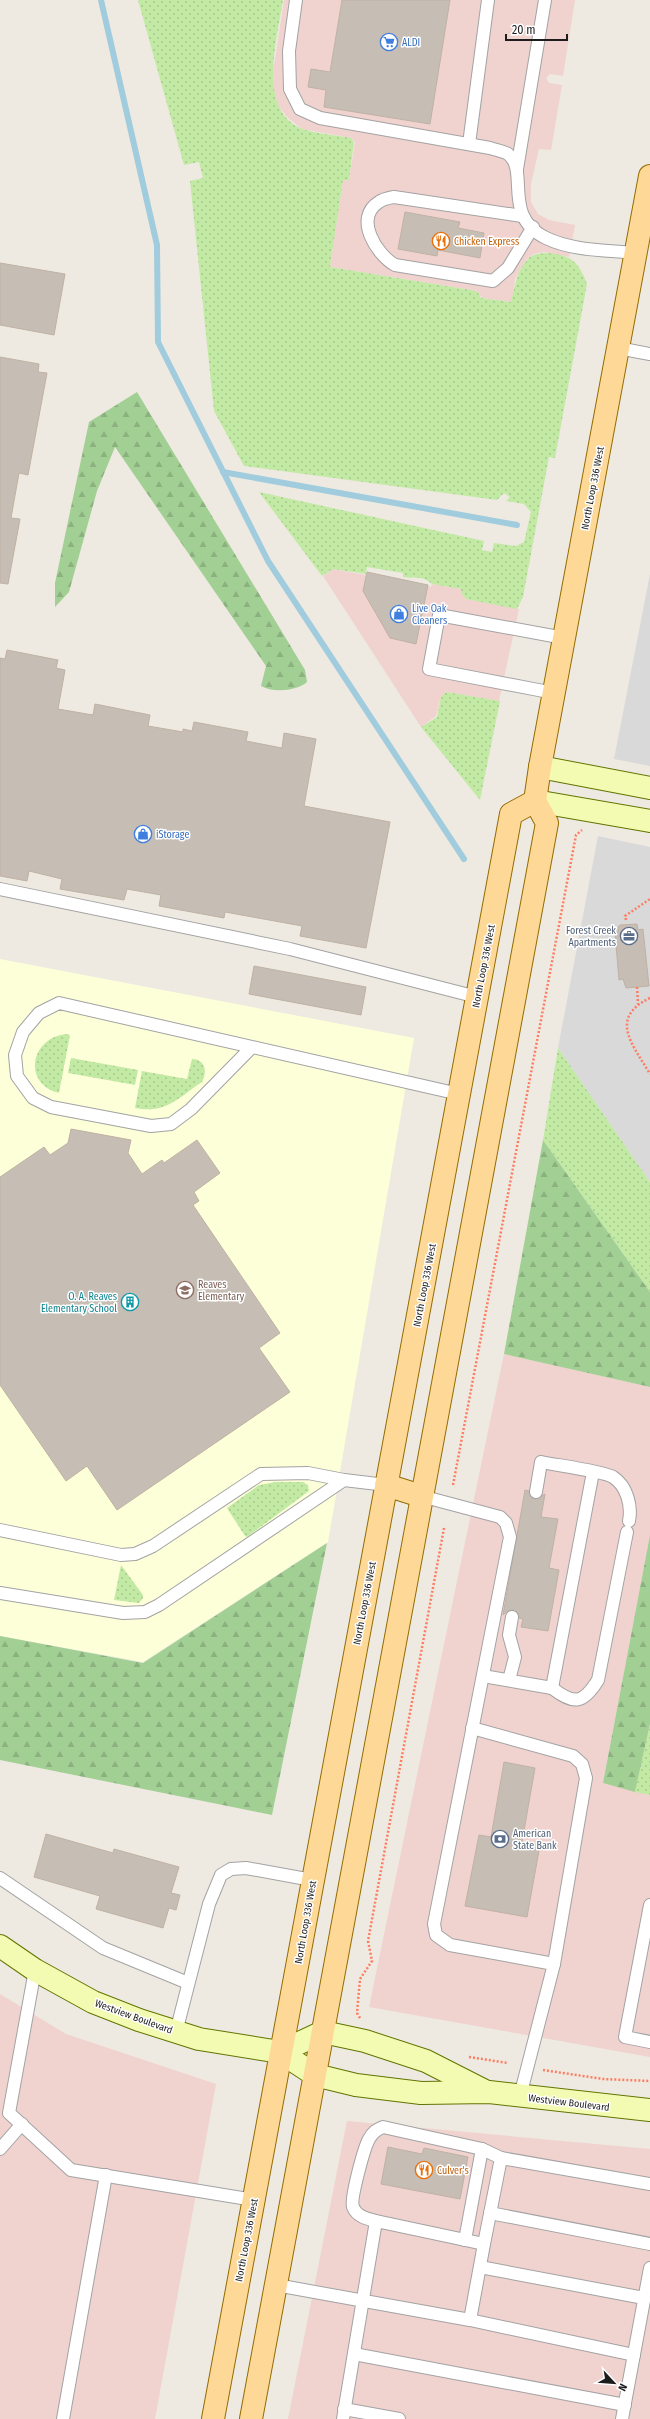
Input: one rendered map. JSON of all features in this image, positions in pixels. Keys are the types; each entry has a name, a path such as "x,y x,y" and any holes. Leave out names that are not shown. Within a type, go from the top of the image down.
{"main road":[{"name":"North Loop 336 West","path":"213,2419 511,814 535,801 636,253 645,231 650,176"},
{"path":"251,2419 547,822 535,801"},
{"path":"386,1485 421,1496"}],"street":[{"path":"540,768 650,788"},
{"path":"535,801 650,821"},
{"name":"Westview Boulevard","path":"0,1946 35,1970 94,2002 176,2032 200,2039 280,2052 315,2075 356,2085 422,2093 489,2092 650,2110"},
{"path":"280,2052 323,2032"},
{"name":"Westview Boulevard","path":"323,2032 365,2041 426,2061 489,2092"}],"lane":[{"path":"296,0 289,52 290,89 300,109 320,118 490,148 508,155 517,169"},
{"path":"468,144 488,0"},
{"path":"545,0 517,169 518,201 522,216 533,228 545,237 568,246 636,253"},
{"path":"522,216 394,197 379,202 370,212 367,230 385,260 395,265 493,281 508,268 533,228"},
{"path":"618,348 650,354"},
{"path":"554,693 429,669 439,615 564,638"},
{"path":"0,889 290,949 477,997"},
{"path":"252,1047 191,1109 171,1124 151,1126 51,1107 33,1098 17,1076 15,1055 22,1032 39,1013 58,1003 252,1047 459,1094"},
{"path":"483,1676 552,1688 566,1699 579,1700 589,1693 598,1680 632,1510 626,1491 613,1477 541,1462 536,1492"},
{"path":"552,1688 593,1472"},
{"path":"0,1530 121,1555 135,1554 153,1546 261,1474 308,1473 344,1480 386,1485"},
{"path":"0,1593 123,1613 145,1612 344,1480"},
{"path":"421,1496 500,1517 506,1523 510,1537 434,1924 436,1935 450,1945 554,1964"},
{"path":"509,1680 515,1657 509,1635 512,1617"},
{"path":"472,1728 573,1756 582,1764 586,1778 554,1964 520,2096"},
{"path":"176,2032 209,1904 221,1875 231,1869 246,1868 312,1880"},
{"path":"0,1878 103,1948 188,1983"},
{"path":"650,1904 625,2037 650,2042"},
{"path":"35,1970 9,2112 71,2170 254,2200"},
{"path":"0,2148 22,2124"},
{"path":"484,2244 376,2221 359,2214 353,2207 353,2196 368,2140 375,2131 383,2127 482,2149 501,2158 650,2184"},
{"path":"466,2240 482,2149"},
{"path":"470,2320 501,2158"},
{"path":"63,2419 106,2175"},
{"path":"490,2213 650,2244"},
{"path":"376,2221 344,2414 399,2419"},
{"path":"480,2267 644,2298"},
{"path":"622,2419 650,2268"},
{"path":"276,2286 363,2300 470,2320 634,2355"},
{"path":"354,2354 624,2405"}],"path":[{"path":"453,1485 576,835 583,830"},
{"path":"626,920 625,916 650,899"},
{"path":"637,987 638,1004"},
{"path":"650,998 638,1004 630,1012 625,1023 630,1040 650,1074"},
{"path":"362,2021 357,2012 360,1979 372,1961 368,1941 444,1528"},
{"path":"466,2056 508,2063"},
{"path":"541,2070 603,2079 650,2081"}],"shaded area":[{"path":"284,0 575,0 563,76 550,74 546,78 549,83 562,85 551,150 539,149 531,184 531,202 538,214 549,220 575,225 569,257 544,252 534,254 527,259 515,279 512,302 482,298 478,292 471,290 330,267 343,180 349,180 355,142 351,138 302,129 288,118 278,106 274,91 273,72"},
{"path":"333,569 431,587 432,584 461,589 461,593 466,599 519,609 499,701 446,692 441,697 436,716 421,727 323,576"},
{"path":"650,574 650,766 614,759"},
{"path":"598,836 650,847 650,1182 558,1048"},
{"name":"Reaves Elementary","path":"0,959 414,1038 328,1542 143,1662 0,1636"},
{"path":"504,1354 650,1387 650,1535 603,1783 650,1795 650,2057 369,2007"},
{"path":"0,1994 66,2034 216,2084 155,2419 0,2419"},
{"path":"347,2121 650,2149 650,2419 288,2419"}],"green space":[{"path":"138,0 283,0 274,52 273,72 274,90 279,106 288,120 303,129 351,138 354,142 349,180 343,180 330,267 471,290 478,292 481,298 511,302 518,274 528,259 537,254 550,253 562,255 575,262 583,274 587,284 555,458 549,457 523,597 517,609 466,599 461,593 461,589 432,584 422,578 403,577 403,573 367,567 366,574 333,569 322,576 259,492 484,541 482,550 492,552 494,543 516,546 524,542 531,512 524,504 506,501 510,497 504,493 497,500 244,466 214,411 190,181 203,178 199,162 184,165"},
{"path":"137,392 305,670 307,682 303,685 285,690 272,690 261,686 266,666 115,447 97,491 69,592 55,607 55,583 89,422"},
{"path":"446,692 500,701 480,800 421,727 437,717 441,697"},
{"path":"67,1034 70,1035 59,1093 47,1088 39,1080 35,1061 38,1052 45,1043 55,1037"},
{"path":"558,1048 650,1182 650,1292 543,1140"},
{"path":"71,1058 138,1070 135,1085 68,1073"},
{"path":"192,1059 200,1061 204,1067 205,1074 202,1082 178,1099 163,1107 155,1109 135,1108 142,1071 187,1079"},
{"path":"543,1140 650,1292 650,1387 504,1354"},
{"path":"276,1482 303,1482 308,1485 309,1491 247,1537 245,1536 227,1508 259,1485"},
{"path":"650,1535 650,1724 635,1792 603,1783"},
{"path":"327,1543 272,1815 0,1760 0,1636 143,1663"},
{"path":"121,1565 143,1595 143,1598 139,1603 114,1600"},
{"path":"650,1724 650,1795 635,1792"}],"building":[{"name":"ALDI","path":"342,0 450,0 430,124 324,107 326,90 308,87 311,69 330,72"},
{"name":"Chicken Express","path":"405,212 460,222 458,228 484,233 480,258 438,250 437,256 398,249"},
{"path":"0,263 65,274 54,335 0,325"},
{"path":"0,357 39,364 38,372 47,373 28,475 19,473 11,518 20,519 8,584 0,583"},
{"name":"Live Oak Cleaners","path":"367,572 428,585 416,644 390,638 363,591"},
{"path":"7,650 58,660 56,668 65,670 58,709 93,715 95,704 150,715 148,726 183,732 183,729 192,731 194,722 248,732 246,741 282,748 284,733 316,739 304,806 390,822 366,948 300,936 302,926 225,912 224,918 159,906 161,895 127,889 124,900 60,889 62,879 29,871 27,881 0,876 0,658 5,659"},
{"path":"637,924 638,930 643,929 649,986 626,988 623,979 619,980 615,933 618,932 618,927 620,925"},
{"path":"254,966 366,987 361,1015 249,994"},
{"name":"O. A. Reaves Elementary School","path":"71,1129 131,1140 128,1153 142,1174 162,1160 164,1163 197,1140 220,1173 194,1192 199,1201 193,1205 280,1333 259,1348 290,1392 117,1510 87,1466 66,1481 0,1385 0,1177 44,1147 50,1155 68,1143"},
{"path":"525,1490 529,1491 531,1498 535,1499 545,1494 541,1517 558,1519 549,1568 559,1570 548,1631 521,1627 523,1619 519,1618 519,1614 514,1610 509,1610 503,1615"},
{"name":"American State Bank","path":"504,1762 535,1768 522,1842 540,1845 527,1917 465,1906 479,1835 491,1837"},
{"path":"46,1834 113,1853 114,1849 179,1867 171,1893 180,1895 176,1910 169,1908 163,1928 96,1909 100,1896 34,1877"},
{"name":"Culver's","path":"388,2147 422,2154 424,2148 468,2157 460,2199 381,2184"}],"waterway":[{"path":"101,0 157,245 158,342 268,561 464,859"},
{"path":"223,472 517,525"}],"place":[{"name":"ALDI","path":"389,42"},
{"name":"Chicken Express","path":"441,241"},
{"name":"Live Oak Cleaners","path":"399,614"},
{"name":"iStorage","path":"143,834"},
{"name":"Forest Creek Apartments","path":"629,936"},
{"name":"Reaves Elementary","path":"185,1290"},
{"name":"O. A. Reaves Elementary School","path":"130,1302"},
{"name":"American State Bank","path":"500,1839"},
{"name":"Culver's","path":"424,2170"}]}
